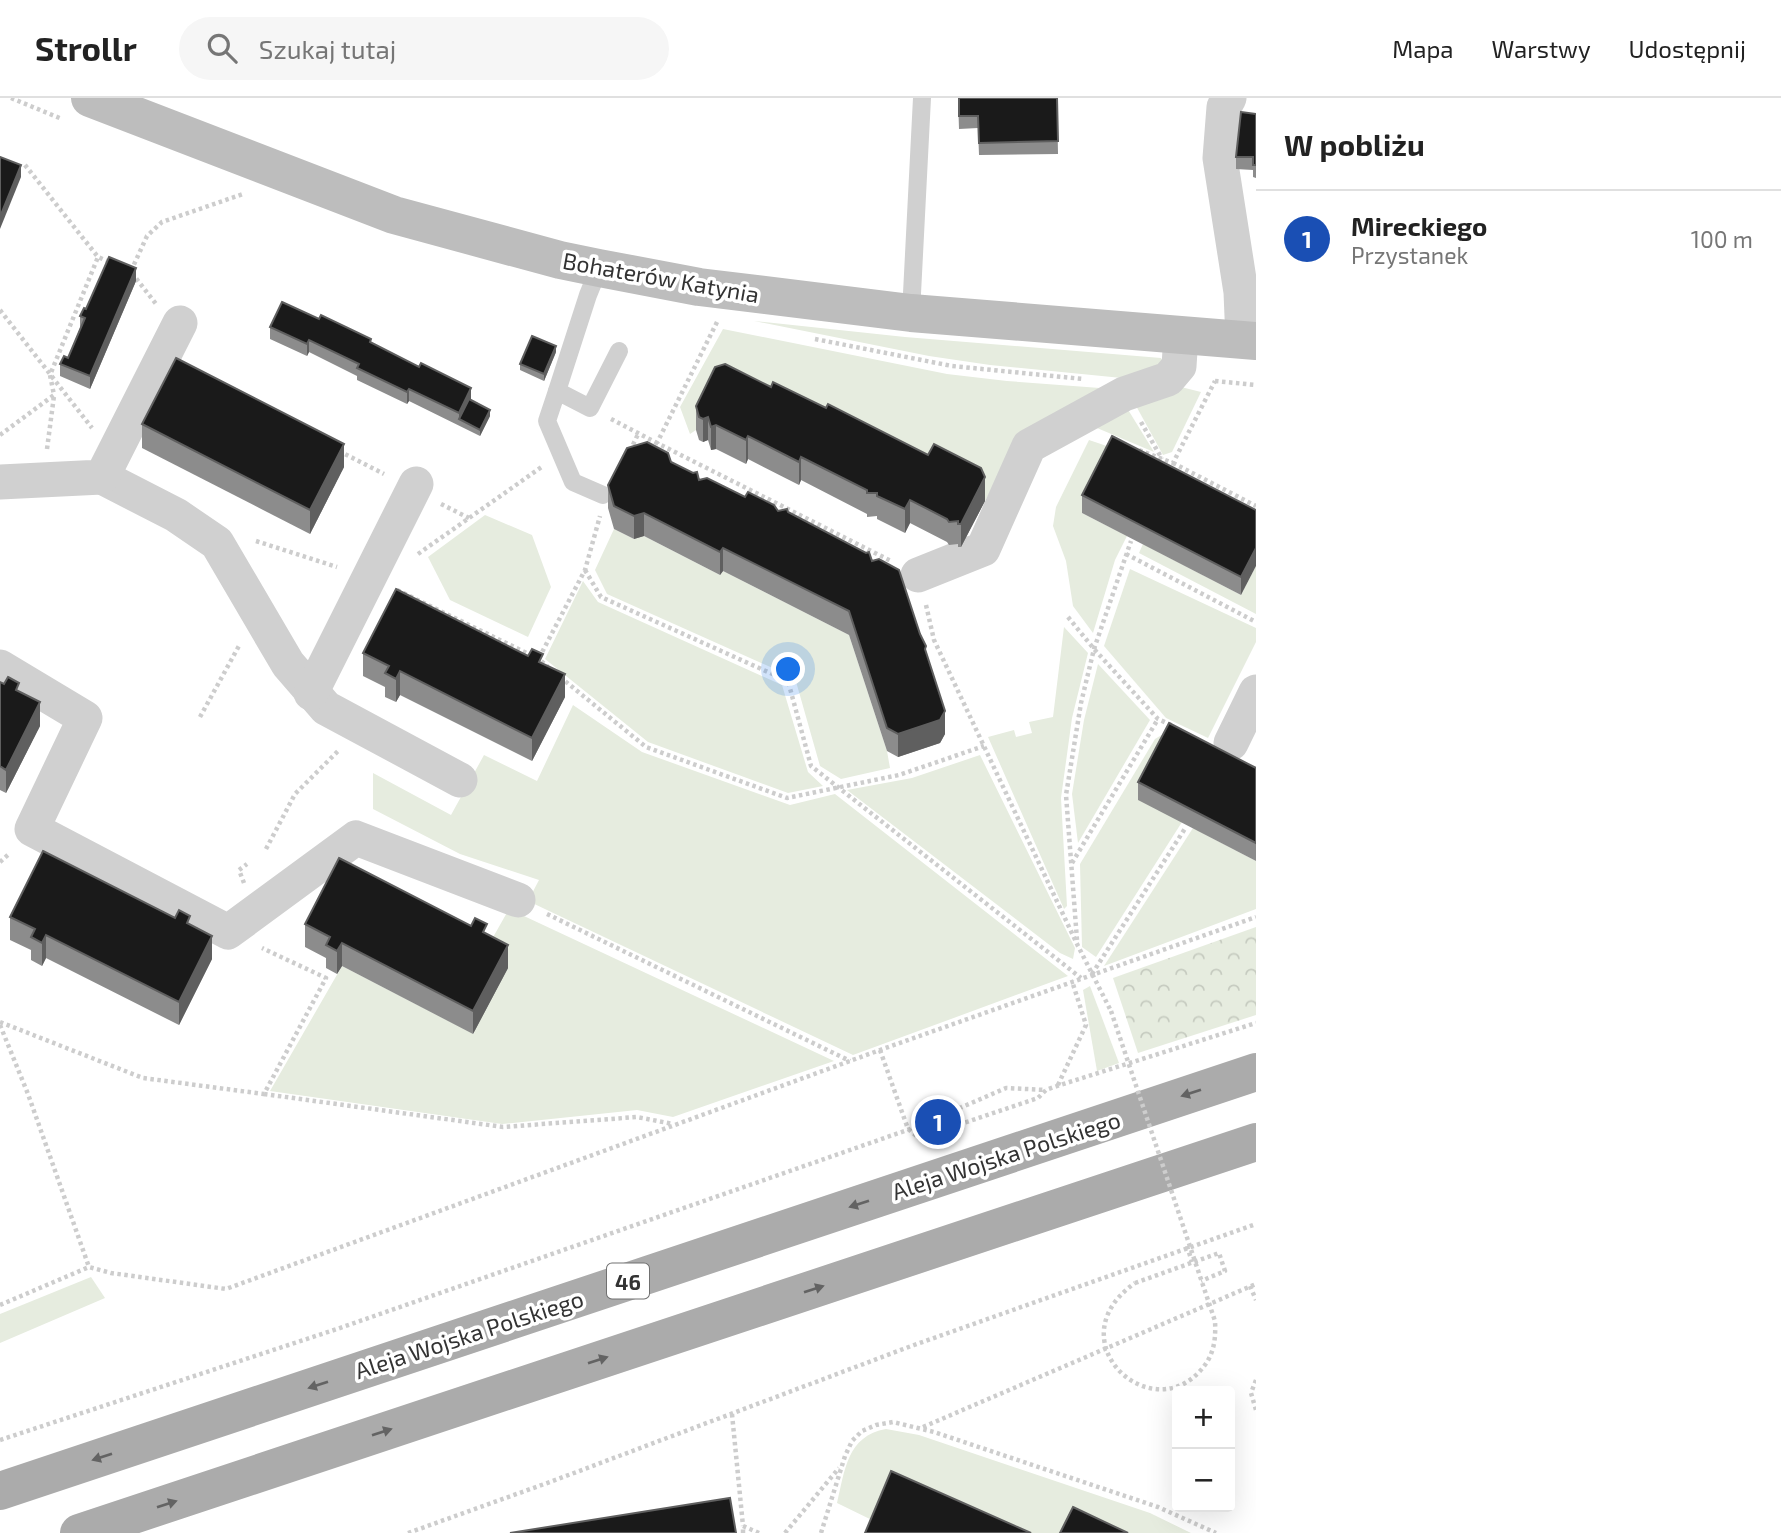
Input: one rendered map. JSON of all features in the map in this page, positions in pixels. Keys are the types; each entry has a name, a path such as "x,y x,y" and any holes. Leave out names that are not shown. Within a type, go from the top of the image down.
{"main road":[{"name":"Aleja Wojska Polskiego","path":"0,1491 1256,1072"},
{"path":"79,1533 1256,1142"}],"street":[{"name":"Bohaterów Katynia","path":"90,98 394,215 560,260 699,287 911,313 1249,341"},
{"path":"1229,98 1224,107 1220,158 1243,210 1242,303 1249,341"},
{"path":"102,477 178,327"},
{"path":"918,575 983,549 1029,446 1110,387 1168,379 1179,366 1181,335"},
{"path":"0,482 102,477 176,515 217,543 288,664 326,708 460,780"},
{"path":"311,693 415,488"},
{"path":"0,667 85,718 32,829 228,932 356,838 518,900"},
{"path":"1231,743 1256,692"}],"lane":[{"path":"911,313 922,98"},
{"path":"599,268 547,421 573,482 603,502"},
{"path":"557,391 590,408 619,352"}],"path":[{"path":"25,165 98,257 135,274 178,327"},
{"path":"131,272 147,236 162,222 247,192"},
{"path":"47,454 54,395 50,375 98,257"},
{"path":"0,310 96,433"},
{"path":"657,443 718,320 705,317"},
{"path":"809,338 952,366 1110,387 1162,459"},
{"path":"1205,380 1256,385"},
{"path":"1172,463 1215,381"},
{"path":"0,435 54,395"},
{"path":"590,408 918,575 934,640 1111,1012 1201,1281 1215,1321 1213,1352 1195,1377 1166,1389 1151,1389 1130,1380 1114,1366 1107,1353 1105,1321 1111,1306 1122,1292 1135,1283 1192,1262 1219,1253 1225,1271 1201,1281"},
{"path":"628,454 639,432"},
{"path":"332,446 469,518"},
{"path":"1127,446 1172,463 1256,506"},
{"path":"483,509 561,453"},
{"path":"539,659 585,570 603,502"},
{"path":"217,543 227,532 342,569"},
{"path":"1078,946 1066,795 1081,703 1094,649 1131,541"},
{"path":"1126,554 1256,622"},
{"path":"585,570 601,597 788,681 811,766 1081,978"},
{"path":"393,588 539,659 646,747 787,798 899,775 984,746"},
{"path":"200,717 258,612"},
{"path":"1068,617 1158,719 1182,731"},
{"path":"1072,863 1158,719"},
{"path":"266,849 295,794 363,728"},
{"path":"1092,974 1186,827"},
{"path":"518,900 850,1061"},
{"path":"0,1305 89,1267 111,1273 226,1289 880,1050 1256,917"},
{"path":"228,932 326,978 264,1094"},
{"path":"1057,1086 1086,1025 1072,981"},
{"path":"0,1440 337,1329 908,1129 1006,1088 1046,1090 1256,1023"},
{"path":"0,1024 143,1078 503,1127 637,1116 676,1124"},
{"path":"0,1024 28,1094 89,1267"},
{"path":"880,1050 908,1129 919,1138 1038,1098 1046,1090"},
{"path":"408,1533 1187,1246 1256,1224"},
{"path":"1187,1246 1192,1262"},
{"path":"921,1428 1253,1285 1256,1300"},
{"path":"1256,1380 1251,1393 1256,1410"},
{"path":"732,1414 743,1533"},
{"path":"821,1533 852,1441 862,1431 876,1424 893,1422 921,1428 1158,1507 1216,1533"},
{"path":"785,1533 842,1465"},
{"path":"743,1526 759,1533"}],"green space":[{"path":"754,321 905,337 1161,358 1165,365 1142,380 990,365 929,356"},
{"path":"723,329 947,374 1100,388 1023,432 985,501 696,430 690,434 680,407"},
{"path":"1181,387 1201,392 1172,452 1163,455 1135,404"},
{"path":"1127,408 1154,452 1097,428"},
{"path":"1089,440 1166,466 1082,513 1127,536 1115,560 1093,633 1073,606 1066,561 1053,526 1056,507"},
{"path":"485,515 532,535 551,587 528,637 450,600 428,557"},
{"path":"614,529 634,539 644,536 720,575 723,571 849,635 887,751 890,768 841,779 820,766 795,678 607,594 595,570"},
{"path":"1143,544 1241,595 1256,566 1256,614 1139,553"},
{"path":"1130,569 1256,628 1256,642 1208,738 1166,718 1104,646"},
{"path":"583,581 598,602 782,685 808,772 823,786 788,793 648,742 545,659"},
{"path":"1064,627 1088,653 1072,718 1061,798 1067,906 1064,909 988,737 1014,730 1016,737 1032,733 1029,722 1053,717"},
{"path":"1098,664 1150,720 1078,843 1072,794 1084,720"},
{"path":"573,705 642,752 790,805 835,794 1068,976 853,1055 528,901 539,880 460,854 373,809 373,773 451,815 484,755 537,781"},
{"path":"1165,733 1182,822 1096,957 1082,947 1080,864 1155,739"},
{"path":"980,755 1075,948 1073,959 1060,953 847,790 912,778"},
{"path":"1193,828 1256,861 1256,909 1104,966"},
{"path":"509,909 834,1061 673,1117 637,1110 502,1124 270,1091 342,966 474,1034 483,955"},
{"path":"1256,927 1256,1015 1138,1053 1113,978"},
{"path":"1090,986 1119,1063 1097,1071 1083,990"},
{"path":"91,1277 105,1298 0,1343 0,1314"},
{"path":"886,1429 919,1435 1150,1513 1191,1533 979,1533 878,1523 837,1503 846,1467 855,1447 873,1433"}],"building":[{"path":"959,98 1057,98 1058,141 979,143 978,116 959,116"},
{"path":"1241,112 1256,114 1256,165 1253,165 1253,157 1236,157"},
{"path":"0,157 21,165 0,217"},
{"path":"109,257 136,268 90,376 60,364 64,356 68,358 85,318 80,316 84,308 86,309"},
{"path":"282,302 319,319 321,315 371,339 370,342 419,367 421,363 471,388 459,413 357,368 359,364 309,340 307,344 270,327"},
{"path":"532,336 556,346 544,374 520,364"},
{"path":"176,358 344,444 310,510 142,424"},
{"path":"725,364 771,387 773,382 826,408 828,404 928,455 934,444 981,468 985,477 961,524 958,524 958,521 949,522 910,500 905,509 877,496 877,493 867,493 867,490 801,457 799,462 748,436 746,440 716,425 711,427 708,417 699,417 696,406 715,367"},
{"path":"469,399 490,410 480,430 459,419"},
{"path":"1112,436 1256,510 1256,548 1241,577 1082,495"},
{"path":"647,442 668,453 671,462 693,473 697,472 699,480 707,478 745,497 748,492 774,505 778,511 787,509 788,512 866,553 869,552 872,561 879,559 899,570 945,711 940,720 898,734 887,728 849,611 723,548 720,552 644,513 634,516 614,506 608,485 627,448"},
{"path":"396,589 528,656 532,649 543,654 539,662 565,674 532,738 400,671 396,679 385,673 389,666 363,653"},
{"path":"8,677 19,683 16,690 40,702 6,770 0,766 0,682 4,684"},
{"path":"1169,723 1256,768 1256,843 1138,782"},
{"path":"43,851 175,918 179,910 190,916 187,923 212,936 179,1002 46,935 42,943 31,937 35,929 10,917"},
{"path":"339,858 471,926 475,918 487,924 483,932 508,945 473,1011 342,943 337,951 326,945 330,937 305,924"},
{"path":"891,1471 1031,1533 865,1533"},
{"path":"730,1498 736,1533 510,1533"},
{"path":"1073,1507 1128,1533 1060,1533"}],"place":[{"name":"Mireckiego","path":"938,1122"}]}
